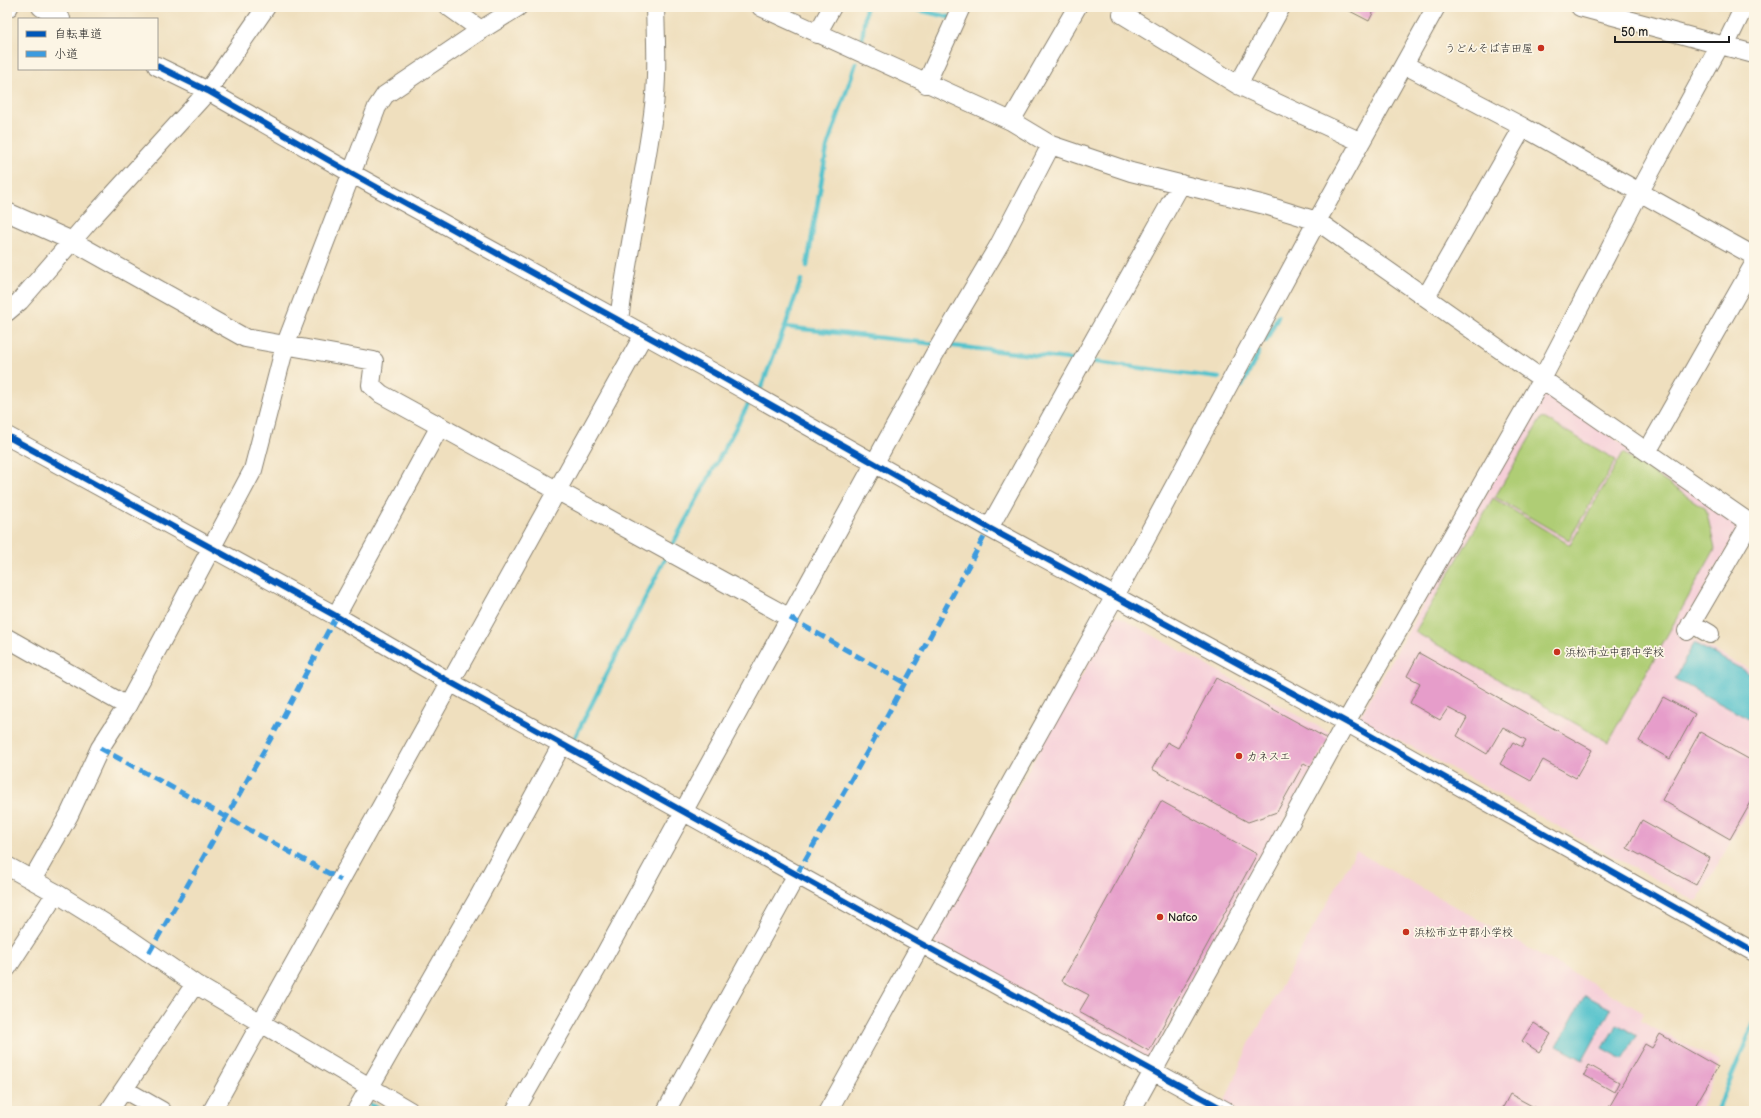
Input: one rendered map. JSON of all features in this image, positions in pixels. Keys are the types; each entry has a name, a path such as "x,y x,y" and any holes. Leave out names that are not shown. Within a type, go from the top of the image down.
{"street":[{"path":"41,7 59,18"},
{"path":"7,312 20,301 72,241 208,91 266,7"},
{"path":"449,7 481,30"},
{"path":"32,880 69,815 100,748 127,706 253,470 285,346 377,107 385,95 481,30 518,7"},
{"path":"619,321 653,113 656,66 655,7"},
{"path":"761,7 926,84 1011,121 1051,145 1131,172 1265,205 1317,221 1752,524 1689,627 1710,634"},
{"path":"817,34 832,7"},
{"path":"926,84 961,7"},
{"path":"1011,121 1077,7"},
{"path":"1238,85 1281,7"},
{"path":"828,1111 920,943 1115,596 1317,221 1436,7"},
{"path":"1580,7 1754,54"},
{"path":"1130,1111 1346,722 1542,379 1639,193 1744,7"},
{"path":"1119,9 1238,85 1361,142"},
{"path":"1405,65 1523,127 1754,256"},
{"path":"158,66 208,91 351,173 644,334 989,528 1346,722 1754,952"},
{"path":"1426,297 1523,127"},
{"path":"515,1111 604,956 874,463 938,348 999,244 1051,145"},
{"path":"989,528 1182,184"},
{"path":"7,212 72,241 245,338 374,361 371,385 380,394 790,618"},
{"path":"1647,452 1754,264"},
{"path":"212,1111 644,334"},
{"path":"336,616 440,426"},
{"path":"7,436 211,549 336,616 450,682 1226,1111"},
{"path":"7,638 127,706"},
{"path":"356,1111 477,900 562,744"},
{"path":"7,866 56,893 122,934 194,984 410,1111"},
{"path":"666,1111 797,874"},
{"path":"7,968 56,893"},
{"path":"109,1111 194,984"},
{"path":"124,1090 162,1111"}],"shaded area":[{"name":"浜松市立中郡中学校","path":"1545,390 1736,523 1737,531 1680,632 1754,672 1754,800 1697,902 1359,718"},
{"path":"1116,615 1332,734 1149,1061 935,944 933,938"},
{"name":"浜松市立中郡小学校","path":"1356,851 1644,1013 1640,1021 1720,1062 1699,1111 1239,1111 1224,1103 1249,1044"}],"green space":[{"path":"1542,417 1616,460 1569,540 1495,497"},
{"path":"1623,453 1706,509 1715,549 1608,742 1415,632 1493,498 1570,545"}],"water":[{"path":"1694,643 1754,676 1754,722 1675,679"},
{"path":"1585,995 1611,1009 1583,1060 1557,1046"},
{"path":"1617,1024 1637,1036 1623,1059 1603,1048"}],"building":[{"path":"1342,7 1376,7 1369,21"},
{"path":"1419,653 1592,750 1576,778 1543,760 1531,781 1500,764 1513,742 1522,747 1526,740 1503,727 1487,754 1457,736 1467,718 1448,708 1440,720 1410,703 1420,683 1407,676"},
{"name":"カネスエ","path":"1216,678 1328,739 1312,768 1304,763 1277,812 1248,822 1152,769 1167,742 1178,748"},
{"path":"1663,697 1695,714 1670,759 1639,741"},
{"path":"1700,732 1754,762 1754,797 1730,839 1662,800"},
{"name":"Nafco","path":"1161,801 1257,854 1149,1051 1079,1012 1089,995 1062,981"},
{"path":"1642,820 1710,858 1696,885 1627,848"},
{"path":"1534,1023 1551,1034 1539,1052 1522,1041"},
{"path":"1660,1034 1718,1067 1692,1111 1607,1111 1645,1044 1652,1048"},
{"path":"1589,1065 1619,1082 1614,1092 1584,1075"},
{"path":"1510,1094 1541,1111 1501,1111"}],"waterway":[{"path":"861,48 866,7"},
{"path":"905,7 953,18"},
{"path":"807,266 827,148 856,63"},
{"path":"760,390 785,327 801,280"},
{"path":"1266,341 1278,316"},
{"path":"785,327 936,344"},
{"path":"944,345 1077,360"},
{"path":"1242,386 1259,352"},
{"path":"1087,361 1219,378"},
{"path":"670,549 748,405"},
{"path":"573,741 667,555"},
{"path":"1717,1111 1754,1022"},
{"path":"371,1105 382,1111"}],"marked path":[{"path":"797,874 871,745 989,528"},
{"path":"149,953 283,717 336,616"},
{"path":"790,618 903,682"},
{"path":"100,748 341,880"}],"cycle path":[{"path":"158,66 208,91 351,173 718,375 989,528 1346,722 1754,952"},
{"path":"7,436 336,616 450,682 1226,1111"}],"place":[{"name":"うどんそば吉田屋","path":"1541,48"},
{"name":"浜松市立中郡中学校","path":"1557,652"},
{"name":"カネスエ","path":"1239,756"},
{"name":"Nafco","path":"1160,917"},
{"name":"浜松市立中郡小学校","path":"1406,932"}]}
